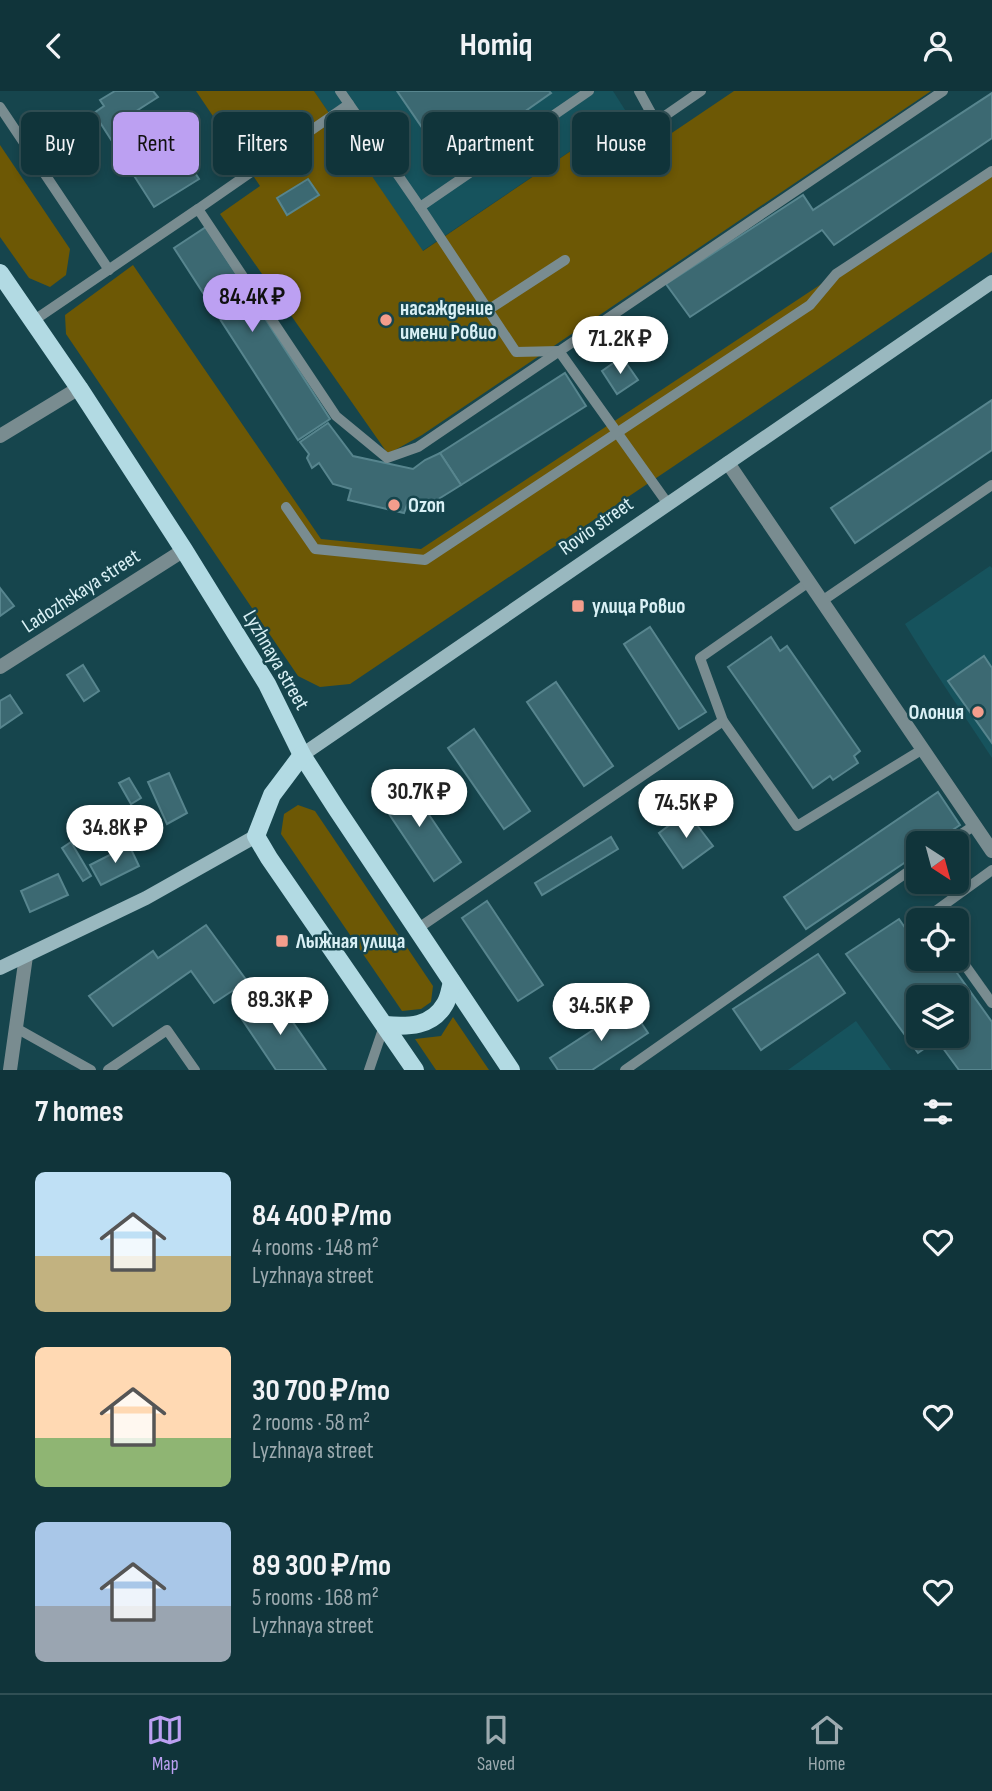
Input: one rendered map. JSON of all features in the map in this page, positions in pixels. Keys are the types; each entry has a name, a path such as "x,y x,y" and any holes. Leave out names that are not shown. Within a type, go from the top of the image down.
{"main road":[{"name":"Lyzhnaya street","path":"0,273 79,388 184,550 267,684 302,755 511,1070"},
{"name":"Rovio street","path":"256,835 272,795 302,755 992,282"},
{"path":"0,968 146,898 256,835 269,858 415,1070"},
{"path":"385,1025 409,1027 432,1019 446,1003 452,982"}],"street":[{"path":"1,433 79,388"},
{"path":"728,463 992,851"},
{"name":"Ladozhskaya street","path":"0,667 184,550"},
{"path":"10,1070 26,956"}],"lane":[{"path":"340,91 516,352 559,351"},
{"path":"639,91 656,122 701,91"},
{"path":"198,209 336,416 387,458 418,447 943,91"},
{"path":"420,207 583,93"},
{"path":"33,321 349,104"},
{"path":"0,107 109,270"},
{"path":"285,507 315,549 425,560 810,305 836,274 992,171"},
{"path":"488,310 565,260"},
{"path":"559,351 668,504"},
{"path":"822,601 992,485"},
{"path":"809,582 700,658 723,721 797,825 923,748"},
{"path":"417,929 723,721"},
{"path":"966,831 975,825"},
{"path":"940,908 992,870"},
{"path":"625,1070 906,873"},
{"path":"969,971 992,1003"},
{"path":"369,1070 385,1025"},
{"path":"16,1028 92,1070"},
{"path":"108,1070 167,1030 195,1070"}],"shaded area":[{"path":"196,91 314,91 328,112 326,112 326,175 371,175 423,251 535,175 558,175 558,160 572,150 572,175 670,175 670,134 734,91 931,91 422,435 388,454 220,214 260,186 253,175 312,175 312,112 213,112 213,116"},
{"path":"314,91 613,91 626,112 572,112 572,150 558,159 558,112 423,112 423,175 535,175 422,251 371,175 409,175 409,112 328,112"},
{"path":"0,145 70,249 66,275 50,287 29,278 0,237"},
{"path":"992,171 992,252 350,684 320,687 298,676 66,334 65,315 133,265 321,539 421,549"},
{"path":"990,566 992,568 992,758 905,624"},
{"path":"298,805 315,811 433,986 431,1002 421,1009 402,1011 281,834 284,814"},
{"path":"453,1017 489,1070 436,1070 415,1039 441,1036"},
{"path":"856,1021 891,1070 788,1070"}],"building":[{"path":"115,91 153,91 158,97 135,112 113,112 113,143 99,121 99,112 95,112 104,106 100,100"},
{"path":"397,91 551,93 524,112 423,112 423,129"},
{"path":"992,93 992,138 834,245 822,230 690,317 666,284 803,195 813,210"},
{"path":"134,175 196,175 199,179 154,207"},
{"path":"308,179 319,195 287,215 277,198"},
{"path":"206,227 330,419 298,440 174,248"},
{"path":"622,357 638,380 617,394 602,371"},
{"path":"565,373 586,406 461,485 440,453"},
{"path":"992,400 992,450 855,543 831,508"},
{"path":"328,423 353,456 413,469 440,453 461,485 424,508 407,505 404,513 348,500 351,489 333,484 319,463 312,468 307,458 309,454 300,442"},
{"path":"0,588 14,606 0,616"},
{"path":"650,627 706,712 679,729 624,644"},
{"path":"771,637 780,651 787,646 860,751 854,756 858,763 833,780 830,776 813,788 728,667"},
{"path":"984,656 992,668 992,743 948,681"},
{"path":"83,665 99,691 84,701 67,675"},
{"path":"556,682 613,766 584,786 527,702"},
{"path":"10,695 22,713 0,728 0,701"},
{"path":"474,729 530,811 504,829 448,748"},
{"path":"169,773 187,813 167,824 148,782"},
{"path":"129,778 141,798 131,804 119,783"},
{"path":"404,778 461,862 434,881 377,796"},
{"path":"938,792 960,825 951,831 906,831 906,862 806,929 784,897"},
{"path":"687,812 713,846 683,868 659,833"},
{"path":"611,837 618,849 542,895 535,883"},
{"path":"71,842 91,876 83,881 62,848"},
{"path":"129,845 139,866 101,885 90,865"},
{"path":"58,874 68,895 30,912 21,891"},
{"path":"487,901 543,985 518,1001 462,918"},
{"path":"899,919 906,929 906,971 956,971 966,985 906,985 906,1036 846,954"},
{"path":"206,925 247,981 214,1003 191,971 113,1026 89,996 153,951 158,958"},
{"path":"818,954 845,993 761,1050 733,1009"},
{"path":"969,990 992,1022 992,1070 959,1070 943,1048 969,1048"},
{"path":"272,992 326,1070 276,1070 239,1015"},
{"path":"630,1006 648,1033 592,1070 558,1070 550,1058"}],"place":[{"name":"насаждение имени Ровио","path":"386,320"},
{"name":"Ozon","path":"394,505"},
{"name":"улица Ровио","path":"578,606"},
{"name":"Олония","path":"978,712"},
{"name":"Лыжная улица","path":"282,941"}]}
